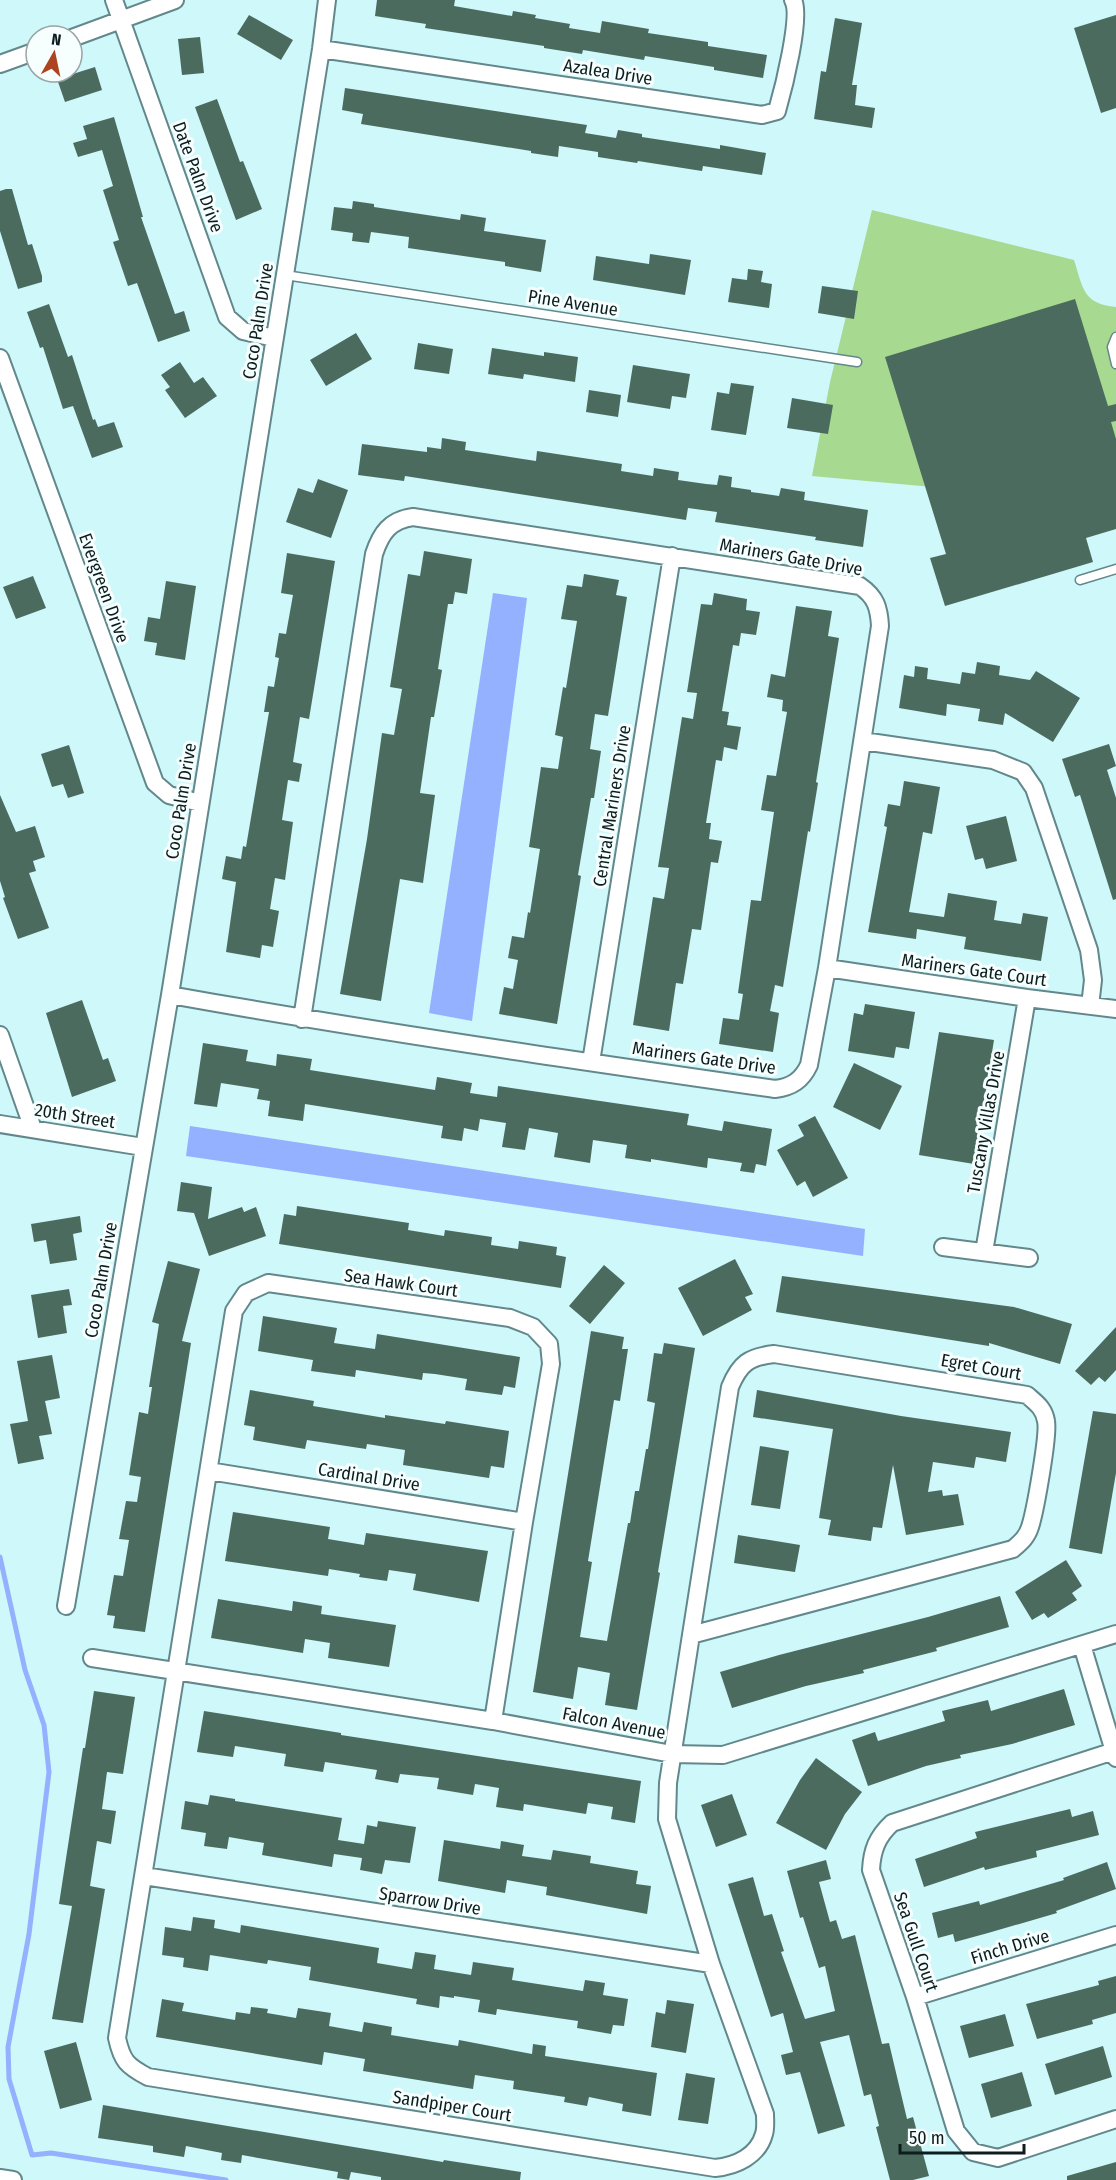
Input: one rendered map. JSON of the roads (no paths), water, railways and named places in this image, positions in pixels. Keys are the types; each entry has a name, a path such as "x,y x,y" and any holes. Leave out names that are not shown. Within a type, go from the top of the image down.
{"street":[{"name":"Date Palm Drive","path":"114,0 227,317 243,331 274,338"},
{"path":"84,34 175,0"},
{"name":"Coco Palm Drive","path":"66,1606 170,995 327,0"},
{"name":"Azalea Drive","path":"321,49 762,115 777,111 786,81 796,14 793,0"},
{"path":"0,64 24,55"},
{"name":"Evergreen Drive","path":"0,358 155,783 169,795 200,803"},
{"name":"Mariners Gate Drive","path":"170,995 303,1019 591,1062 775,1089 790,1086 800,1080 808,1065 827,968 880,626 880,612 872,594 860,586 413,517 390,525 379,537 374,554 303,1019"},
{"name":"Central Mariners Drive","path":"591,1062 672,556"},
{"path":"863,741 993,760 1023,772 1034,788 1089,951 1093,980 1090,1006"},
{"name":"Mariners Gate Court","path":"827,968 1116,1009"},
{"name":"Tuscany Villas Drive","path":"984,1252 1027,998"},
{"path":"0,1035 33,1129"},
{"name":"20th Street","path":"0,1124 143,1147"},
{"path":"943,1247 1029,1258"},
{"name":"Sea Hawk Court","path":"177,1672 234,1311 246,1293 268,1283 510,1318 533,1328 549,1344 551,1364 493,1721"},
{"name":"Egret Court","path":"672,1754 730,1387 736,1372 749,1359 774,1354 1005,1390 1027,1395 1041,1406 1047,1421 1034,1511 1024,1540 1013,1548 691,1635"},
{"name":"Cardinal Drive","path":"209,1471 524,1522"},
{"name":"Falcon Avenue","path":"92,1658 493,1721 672,1754 723,1755 1116,1634"},
{"name":"Sea Gull Court","path":"1082,1645 1115,1755 892,1823 881,1834 872,1851 871,1870 915,1997 956,2131 973,2152 998,2158 1116,2119"},
{"name":"Sandpiper Court","path":"177,1672 117,2038 121,2056 130,2068 148,2078 716,2169 731,2167 756,2150 764,2134 765,2114 711,1964 667,1819 672,1754"},
{"name":"Sparrow Drive","path":"144,1876 711,1964"},
{"name":"Finch Drive","path":"915,1997 1116,1935"},
{"path":"0,2178 12,2180"}],"lane":[{"name":"Pine Avenue","path":"285,275 857,362"},
{"path":"1116,338 1112,347 1116,364"},
{"path":"1080,580 1116,569"}],"water":[{"path":"493,593 527,598 472,1021 429,1013"},
{"path":"190,1126 865,1229 863,1256 186,1156"}],"waterway":[{"path":"0,1557 25,1670 44,1725 49,1772 29,1934 8,2047 9,2079 32,2155 51,2153 226,2180"}]}
